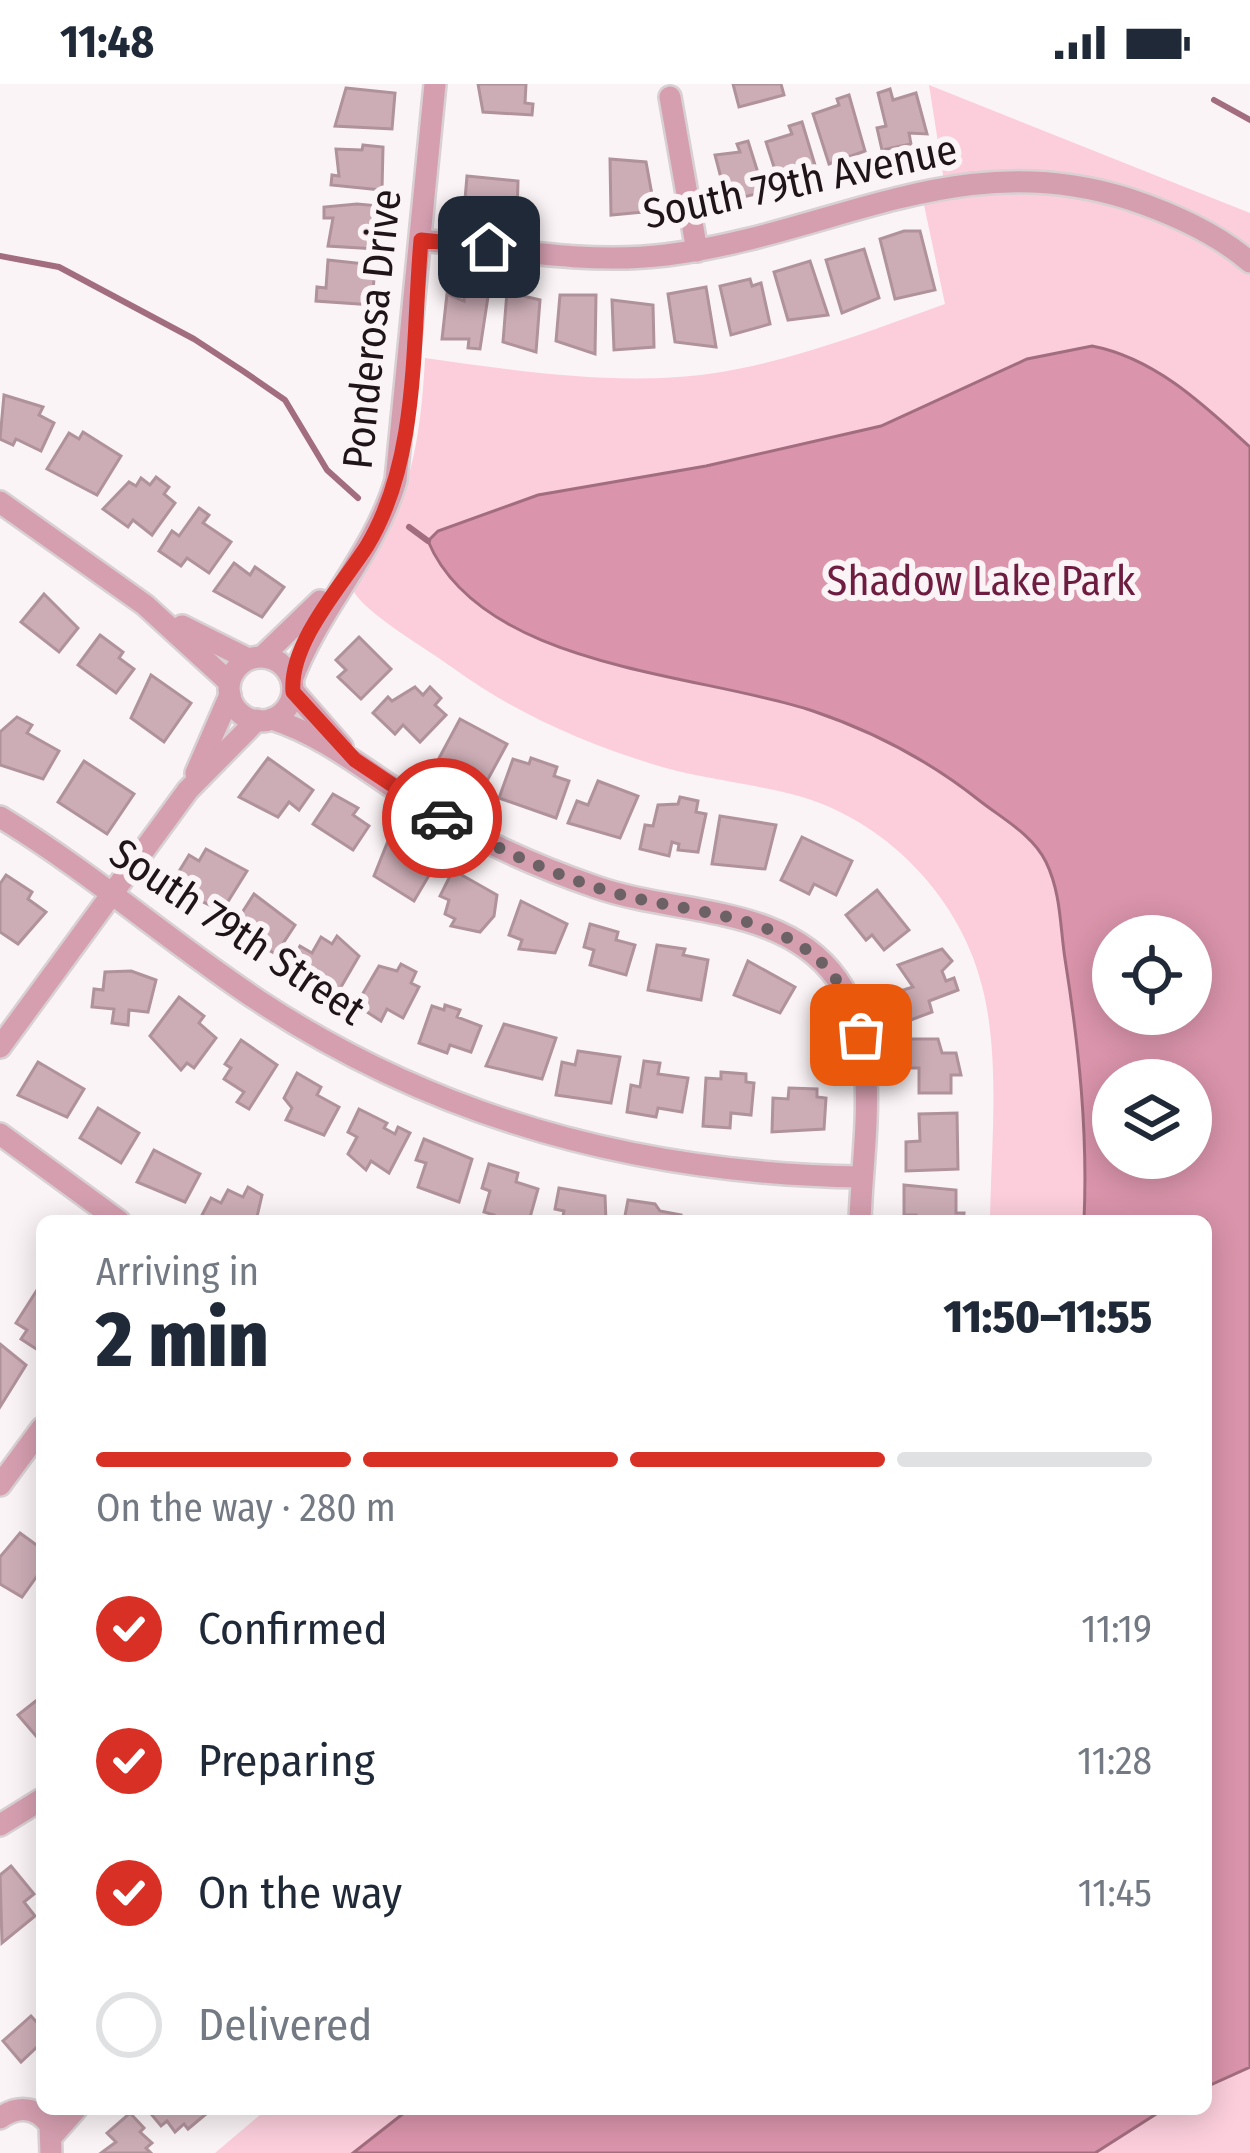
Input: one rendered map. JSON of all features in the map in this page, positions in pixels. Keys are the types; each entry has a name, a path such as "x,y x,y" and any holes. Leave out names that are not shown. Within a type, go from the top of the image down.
{"street":[{"name":"Ponderosa Drive","path":"292,686 350,570 382,518 396,480 435,84"},
{"path":"670,97 697,250"},
{"name":"South 79th Avenue","path":"421,240 610,258 697,250 949,184 1036,180 1150,206 1250,262"},
{"path":"0,502 145,605 230,689 237,710 355,760 427,810 519,858 639,899 770,927 815,954 841,985 861,1035 860,1215"},
{"name":"Ponderosa Drive","path":"255,658 350,570"},
{"path":"145,605 255,658 284,666 292,686 355,760"},
{"path":"188,790 230,689 255,658"},
{"path":"0,1047 188,790 264,720 284,711 292,686"},
{"name":"South 79th Street","path":"0,817 293,1023 361,1061 475,1111 556,1138 662,1161 753,1174 861,1178"},
{"path":"0,1134 111,1215"},
{"path":"0,1485 36,1435"},
{"path":"0,1825 36,1803"},
{"path":"17,2108 44,2118 52,2148"},
{"path":"52,2148 72,2115"}],"green space":[{"name":"Shadow Lake Park","path":"929,85 1250,213 1250,2153 215,2153 260,2115 1212,2115 1212,1215 990,1215 993,1078 984,994 959,926 915,867 858,822 825,805 666,768 547,723 475,684 398,631 353,590 386,534 407,480 419,424 425,358 573,376 698,375 806,352 945,304 924,205 947,200"}],"shaded area":[{"path":"1092,346 1158,372 1250,447 1250,2067 1212,2084 1212,1215 1084,1215 1078,1057 1057,898 1046,862 1025,836 961,787 922,760 858,728 766,698 598,660 544,641 495,616 455,583 428,541 438,531 538,495 706,466 881,426 1027,359"},
{"path":"401,2115 1155,2115 1095,2153 353,2153"}],"building":[{"path":"478,84 526,84 525,103 533,104 532,115 483,112"},
{"path":"733,84 781,84 784,95 739,107"},
{"path":"346,88 395,93 392,129 335,126"},
{"path":"890,89 893,100 916,93 927,134 909,133 911,144 882,150 877,128 886,126 878,93"},
{"path":"849,95 865,151 829,164 813,114 839,105 837,99"},
{"path":"802,122 818,175 780,186 766,142 792,134 789,126"},
{"path":"748,141 764,192 727,201 715,155 740,152 737,144"},
{"path":"363,145 383,147 382,190 331,185 332,175 339,176 336,149 362,150"},
{"path":"610,159 646,162 655,211 611,215"},
{"path":"467,176 518,181 517,218 464,211"},
{"path":"380,206 376,249 328,246 333,218 324,218 324,207"},
{"path":"920,231 935,290 895,299 880,239"},
{"path":"864,249 879,298 842,313 826,260"},
{"path":"328,260 375,265 372,305 316,301 317,287 326,288"},
{"path":"810,261 828,315 788,320 774,272"},
{"path":"750,279 752,286 761,283 770,324 731,335 720,286"},
{"path":"706,287 716,347 675,342 668,294"},
{"path":"465,288 489,290 480,349 468,348 469,339 442,339 447,294 464,301"},
{"path":"507,292 540,300 536,352 503,342"},
{"path":"560,295 596,295 595,354 556,341"},
{"path":"612,300 653,305 654,347 614,350"},
{"path":"4,395 43,407 39,415 54,423 41,451 16,439 13,445 0,439"},
{"path":"83,432 121,456 97,495 47,469 69,433 79,439"},
{"path":"156,477 169,487 164,494 175,503 152,535 133,520 128,527 103,509 129,482 136,486 141,478 150,485"},
{"path":"199,508 209,515 203,523 231,542 209,573 187,558 181,566 159,551 172,531 179,536"},
{"path":"234,563 250,575 255,567 284,587 262,617 214,591"},
{"path":"44,594 78,628 59,652 21,622"},
{"path":"100,635 123,652 119,658 134,669 116,693 78,665"},
{"path":"359,637 391,669 361,699 338,677 346,670 336,660"},
{"path":"151,675 191,703 164,742 131,718"},
{"path":"415,687 423,695 430,687 441,698 435,705 446,715 420,742 403,725 395,734 373,713 388,697 392,701"},
{"path":"17,717 32,725 27,733 59,751 43,779 0,765 0,732"},
{"path":"460,719 507,744 487,781 437,762"},
{"path":"268,758 313,790 299,810 289,802 278,817 239,797"},
{"path":"531,758 557,767 554,776 569,781 556,818 499,798 513,759 529,764"},
{"path":"84,761 134,794 107,834 58,802"},
{"path":"598,781 638,796 620,838 568,823 577,801 588,805"},
{"path":"333,794 358,808 353,815 369,826 353,850 313,824"},
{"path":"680,797 698,801 696,812 706,814 698,852 678,850 679,844 672,842 669,856 640,849 645,825 653,826 658,805 678,804"},
{"path":"720,816 776,825 765,869 712,864"},
{"path":"392,831 416,845 412,860 431,872 414,901 374,876"},
{"path":"802,837 852,861 836,895 814,884 809,894 781,880"},
{"path":"206,849 247,871 222,911 170,886 189,855 199,861"},
{"path":"453,870 497,895 494,916 480,932 451,926 455,919 445,914 449,900 440,896"},
{"path":"6,875 32,892 28,899 46,912 18,944 0,932 0,884"},
{"path":"877,890 909,930 884,950 872,935 866,940 846,915"},
{"path":"254,894 295,925 276,954 231,930"},
{"path":"521,901 567,924 555,953 519,949 522,940 509,935"},
{"path":"590,924 618,932 616,940 635,945 626,975 590,965 594,950 584,947"},
{"path":"337,936 359,956 338,992 287,970 300,946 312,953 321,937 332,944"},
{"path":"657,945 685,949 683,955 708,960 701,1000 648,990"},
{"path":"942,949 952,961 942,971 946,981 954,978 958,990 929,1001 932,1012 908,1021 897,992 913,987 898,965"},
{"path":"748,961 795,987 780,1013 734,995"},
{"path":"401,964 416,972 411,983 419,987 403,1018 387,1009 381,1021 356,1005 379,966 397,971"},
{"path":"131,971 156,980 148,1012 129,1010 128,1025 112,1023 114,1009 92,1007 94,989 103,990 105,972"},
{"path":"179,997 204,1016 199,1023 216,1038 194,1068 187,1063 181,1070 150,1036"},
{"path":"445,1005 460,1010 457,1017 481,1026 471,1052 450,1045 447,1053 419,1043 432,1006 444,1010"},
{"path":"504,1024 556,1038 542,1079 486,1066"},
{"path":"909,1039 938,1039 942,1053 956,1053 961,1075 951,1075 951,1093 919,1093 919,1068 908,1068"},
{"path":"241,1040 277,1065 249,1109 237,1102 244,1092 224,1079 231,1068 225,1064"},
{"path":"578,1051 620,1057 611,1103 556,1095 562,1062 575,1065"},
{"path":"644,1061 660,1063 658,1074 688,1078 682,1112 658,1108 656,1117 627,1112 631,1085 640,1087"},
{"path":"38,1062 84,1089 67,1117 18,1095"},
{"path":"721,1072 746,1074 746,1082 754,1083 751,1115 731,1113 730,1128 703,1126 706,1078 721,1079"},
{"path":"297,1073 321,1087 317,1095 339,1107 324,1135 286,1120 292,1108 284,1098"},
{"path":"789,1088 817,1089 817,1097 826,1098 824,1129 772,1132 773,1098 788,1099"},
{"path":"98,1108 139,1133 121,1163 80,1138"},
{"path":"359,1109 387,1123 384,1128 395,1134 398,1127 410,1133 389,1173 371,1161 366,1170 348,1154 357,1137 348,1132"},
{"path":"957,1113 958,1169 906,1171 906,1142 920,1141 919,1114"},
{"path":"424,1139 472,1159 459,1202 418,1187 426,1163 416,1160"},
{"path":"154,1150 200,1174 185,1202 137,1182"},
{"path":"489,1164 518,1173 516,1182 538,1189 531,1215 494,1215 484,1212 490,1191 482,1188"},
{"path":"904,1185 956,1190 956,1213 964,1213 964,1215 904,1215"},
{"path":"248,1187 262,1195 257,1215 202,1215 211,1198 221,1203 228,1190 243,1197"},
{"path":"559,1188 605,1196 606,1215 563,1215 564,1211 555,1209"},
{"path":"628,1200 681,1215 625,1215"},
{"path":"36,1292 36,1349 21,1339 27,1330 16,1323"},
{"path":"0,1344 26,1365 0,1407"},
{"path":"20,1533 36,1545 36,1577 22,1597 0,1584 0,1557"},
{"path":"36,1701 36,1736 18,1715"},
{"path":"11,1866 34,1894 24,1902 35,1916 2,1943 0,1875"},
{"path":"31,2016 36,2021 36,2048 21,2062 3,2041"},
{"path":"132,2115 152,2143 146,2148 151,2153 101,2153 116,2142 107,2133"},
{"path":"152,2115 205,2115 188,2129 184,2124 175,2132 167,2121 161,2126"}],"waterway":[{"path":"1214,100 1250,120"},
{"path":"0,256 59,267 194,339 243,371 285,400 327,470 358,498"},
{"path":"409,527 428,541"}],"way so far":[{"path":"442,818 519,858 601,889 752,922 786,934 815,954 841,985 861,1035"}],"route":[{"path":"442,818 355,760 293,692 292,680 306,644 392,497 403,444 421,240 489,247"}]}
